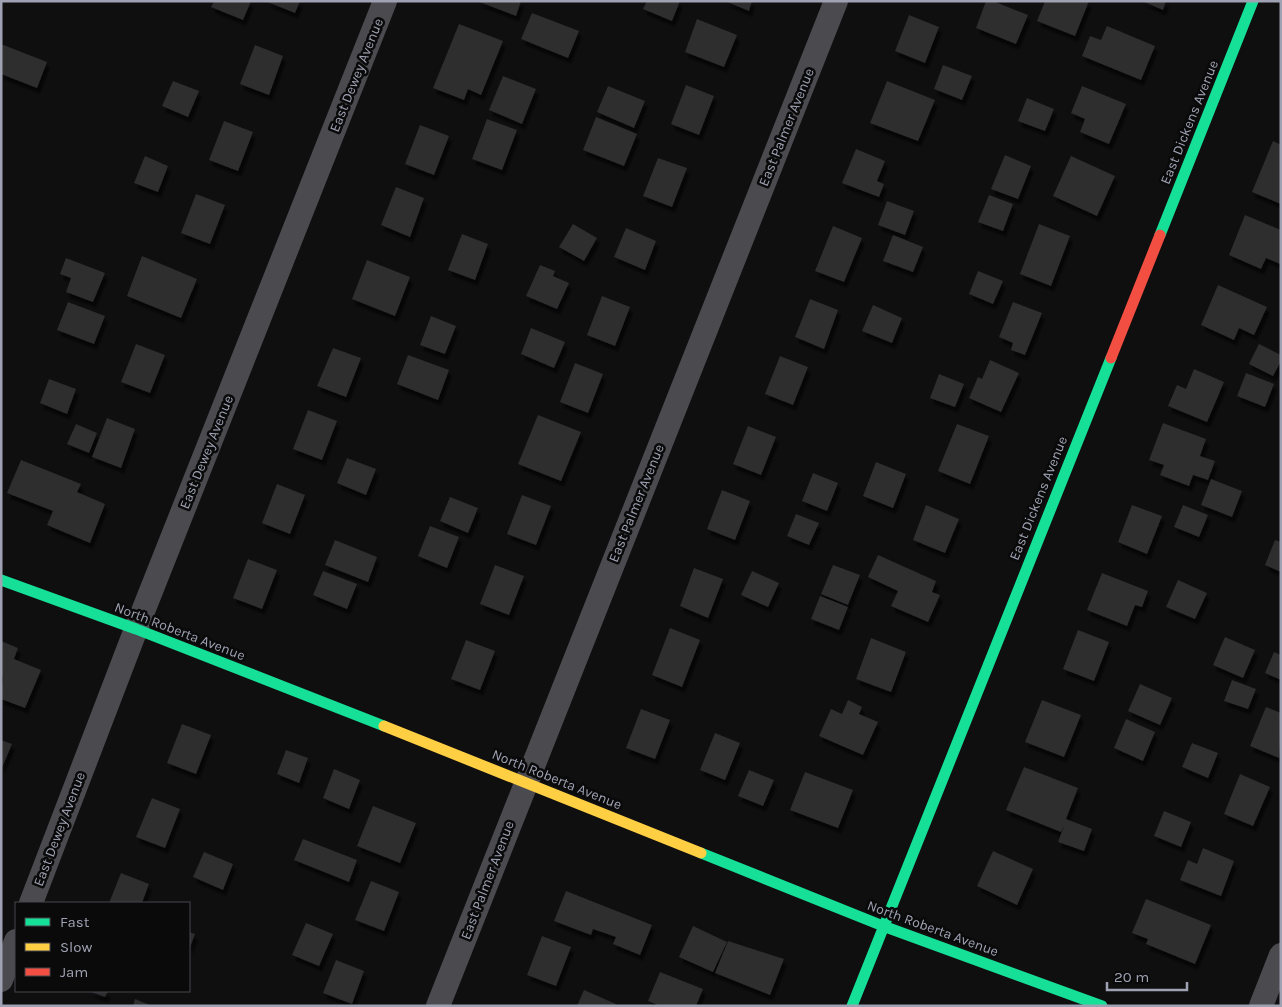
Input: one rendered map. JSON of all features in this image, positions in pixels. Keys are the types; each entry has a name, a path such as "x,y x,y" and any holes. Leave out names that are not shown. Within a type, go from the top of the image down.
{"street":[{"name":"East Dewey Avenue","path":"31,902 136,629 385,1"},
{"name":"East Palmer Avenue","path":"438,1006 836,1"},
{"name":"East Dickens Avenue","path":"852,1006 1253,1"},
{"name":"North Roberta Avenue","path":"1,580 136,629 526,782 883,926 1102,1006"},
{"path":"1,980 15,944"},
{"path":"1260,1006 1281,955"}],"building":[{"path":"214,1 251,1 243,20 211,7"},
{"path":"265,1 300,1 295,13"},
{"path":"477,1 521,1 516,16"},
{"path":"647,1 680,1 672,21 643,9"},
{"path":"725,1 752,1 749,11"},
{"path":"986,1 993,1 1028,15 1016,44 976,28"},
{"path":"1045,1 1089,1 1075,36 1037,21"},
{"path":"1142,1 1166,1 1163,10"},
{"path":"532,13 579,31 568,58 521,39"},
{"path":"909,15 939,27 925,63 895,51"},
{"path":"697,19 737,35 724,67 685,52"},
{"path":"459,24 503,41 481,95 468,89 464,100 433,88"},
{"path":"1107,26 1155,46 1141,80 1082,56 1090,36 1101,40"},
{"path":"1,44 47,62 37,88 1,74"},
{"path":"255,45 283,56 269,95 240,84"},
{"path":"943,65 972,76 962,100 934,89"},
{"path":"503,76 536,89 522,124 489,110"},
{"path":"173,81 199,91 188,117 162,106"},
{"path":"887,81 935,100 918,141 870,123"},
{"path":"686,85 714,96 699,135 671,124"},
{"path":"608,86 645,101 634,128 597,112"},
{"path":"1082,86 1126,104 1109,144 1080,132 1085,119 1071,113"},
{"path":"1027,98 1054,109 1045,131 1018,121"},
{"path":"596,117 637,134 624,166 583,150"},
{"path":"487,119 517,130 502,170 472,159"},
{"path":"224,121 253,132 238,171 209,160"},
{"path":"420,125 449,136 434,175 405,164"},
{"path":"1273,141 1281,145 1281,204 1252,192"},
{"path":"856,149 885,161 877,181 884,184 879,197 842,183"},
{"path":"1005,155 1031,166 1018,199 991,189"},
{"path":"145,156 168,166 158,192 134,183"},
{"path":"1071,156 1115,176 1097,216 1053,196"},
{"path":"658,158 687,168 672,207 643,196"},
{"path":"396,187 424,198 410,237 381,225"},
{"path":"196,194 225,205 210,244 181,233"},
{"path":"989,195 1013,204 1003,231 978,222"},
{"path":"887,201 914,211 905,235 878,225"},
{"path":"1245,215 1281,230 1280,264 1266,258 1261,269 1229,255"},
{"path":"573,224 597,238 584,261 559,247"},
{"path":"1039,224 1070,236 1051,286 1020,274"},
{"path":"833,226 862,238 844,282 815,271"},
{"path":"626,228 656,241 645,270 614,257"},
{"path":"462,234 488,244 475,280 448,270"},
{"path":"893,235 923,247 913,272 883,261"},
{"path":"142,256 197,279 181,318 127,296"},
{"path":"66,258 105,273 93,302 66,292 71,278 60,274"},
{"path":"367,260 410,277 395,316 352,299"},
{"path":"540,265 555,271 553,276 569,283 557,309 526,296"},
{"path":"978,271 1003,281 993,304 969,294"},
{"path":"1218,285 1267,307 1254,335 1239,328 1234,340 1201,325"},
{"path":"602,296 630,307 615,346 587,335"},
{"path":"810,299 838,310 824,349 795,337"},
{"path":"68,302 105,316 94,344 57,330"},
{"path":"1013,302 1042,313 1025,355 1011,350 1013,343 999,337"},
{"path":"873,305 902,318 892,343 862,331"},
{"path":"431,316 456,326 445,354 420,345"},
{"path":"531,328 565,342 554,368 521,354"},
{"path":"136,344 165,355 150,393 121,382"},
{"path":"1259,344 1281,355 1281,361 1273,376 1249,364"},
{"path":"333,348 361,358 346,397 317,386"},
{"path":"408,355 449,370 438,400 397,384"},
{"path":"780,356 808,367 793,405 765,394"},
{"path":"990,360 1019,373 1001,412 969,398 978,377 982,379"},
{"path":"575,363 603,374 588,413 560,402"},
{"path":"1194,369 1224,382 1207,422 1168,406 1177,385 1186,389"},
{"path":"1246,373 1274,384 1265,407 1237,396"},
{"path":"939,374 964,384 955,407 930,398"},
{"path":"49,379 76,389 67,414 40,403"},
{"path":"308,410 337,421 322,460 293,449"},
{"path":"538,415 581,432 561,481 518,464"},
{"path":"107,418 135,429 121,468 92,457"},
{"path":"1163,423 1206,439 1200,456 1215,461 1208,480 1193,475 1189,486 1160,475 1164,465 1149,460"},
{"path":"76,424 97,433 89,453 67,444"},
{"path":"957,424 989,436 970,484 938,471"},
{"path":"748,426 776,437 761,475 733,464"},
{"path":"347,458 376,469 366,495 337,483"},
{"path":"21,460 81,484 77,492 105,504 90,543 47,525 53,511 7,493"},
{"path":"876,462 906,474 893,508 863,496"},
{"path":"813,473 838,483 827,511 802,501"},
{"path":"1211,479 1242,491 1232,517 1201,505"},
{"path":"277,484 305,495 290,534 262,523"},
{"path":"722,490 750,501 735,540 707,529"},
{"path":"522,495 551,506 536,545 507,534"},
{"path":"450,497 478,508 468,533 440,521"},
{"path":"926,505 959,519 945,553 913,540"},
{"path":"1132,505 1162,516 1147,554 1118,542"},
{"path":"1183,505 1208,515 1199,537 1174,527"},
{"path":"796,514 819,523 809,545 787,536"},
{"path":"430,526 459,537 447,568 418,556"},
{"path":"335,540 377,557 368,582 325,565"},
{"path":"1275,540 1281,542 1281,572 1265,565"},
{"path":"878,555 936,581 932,592 940,595 928,622 891,606 898,591 868,577"},
{"path":"248,559 277,570 262,609 233,598"},
{"path":"495,565 524,576 509,615 480,604"},
{"path":"833,565 860,575 848,605 821,594"},
{"path":"694,568 723,579 708,618 680,606"},
{"path":"323,571 357,584 347,609 313,595"},
{"path":"752,571 779,583 768,607 741,595"},
{"path":"1102,573 1148,591 1142,607 1135,605 1127,626 1087,610"},
{"path":"1178,580 1207,593 1195,619 1166,607"},
{"path":"820,596 848,607 839,630 811,619"},
{"path":"670,628 700,640 682,687 652,675"},
{"path":"1078,630 1109,642 1094,681 1063,669"},
{"path":"1225,637 1255,650 1243,678 1213,665"},
{"path":"871,638 906,652 891,692 856,679"},
{"path":"466,640 495,651 480,690 451,679"},
{"path":"1,641 18,648 14,659 41,670 25,708 1,699 3,677 1,676"},
{"path":"1274,652 1281,655 1281,680 1265,673"},
{"path":"1232,680 1256,689 1248,709 1224,701"},
{"path":"1140,684 1172,698 1160,725 1128,711"},
{"path":"848,700 862,707 859,714 878,722 863,755 819,736 831,709 842,714"},
{"path":"1042,700 1081,715 1064,757 1025,742"},
{"path":"1266,707 1281,713 1279,758 1250,746"},
{"path":"641,709 670,720 655,759 626,748"},
{"path":"1126,719 1155,732 1143,761 1114,748"},
{"path":"182,724 211,735 196,774 167,763"},
{"path":"715,733 740,743 725,780 700,770"},
{"path":"1,740 12,744 1,770"},
{"path":"1192,743 1218,753 1208,778 1182,767"},
{"path":"286,750 308,758 299,783 277,774"},
{"path":"1024,767 1078,788 1066,819 1092,829 1084,851 1058,842 1064,826 1061,832 1006,810"},
{"path":"334,769 360,780 349,809 323,798"},
{"path":"749,770 774,780 763,806 738,796"},
{"path":"805,772 853,790 838,828 790,810"},
{"path":"1240,774 1270,787 1253,826 1224,814"},
{"path":"152,798 180,809 165,848 136,837"},
{"path":"373,806 416,823 400,863 357,846"},
{"path":"1164,811 1191,822 1181,847 1154,836"},
{"path":"303,839 357,860 349,882 294,860"},
{"path":"1203,848 1234,861 1221,896 1180,880 1188,860 1197,864"},
{"path":"993,851 1033,869 1017,905 977,886"},
{"path":"204,852 233,864 223,890 193,877"},
{"path":"121,873 149,884 142,902 109,902"},
{"path":"371,881 399,892 384,931 355,920"},
{"path":"566,891 652,925 640,955 613,944 616,937 593,929 591,935 554,921"},
{"path":"1146,899 1211,925 1195,964 1146,944 1148,939 1132,933"},
{"path":"306,923 333,934 319,966 292,955"},
{"path":"693,926 727,942 713,972 679,957"},
{"path":"190,932 195,934 190,947"},
{"path":"542,936 571,947 556,986 527,975"},
{"path":"728,941 784,959 770,995 715,973"},
{"path":"336,960 364,971 352,1004 323,993"},
{"path":"660,972 703,989 696,1006 660,1006 648,1001"},
{"path":"584,990 616,1004 616,1006 577,1006"},
{"path":"91,992 108,992 105,997"},
{"path":"135,999 152,1006 133,1006"}],"traffic: fast":[{"path":"1160,235 1253,1"},
{"path":"852,1006 1111,358"},
{"path":"1,580 136,629 384,726"},
{"path":"701,853 883,926 1102,1006"}],"traffic: slow":[{"path":"384,726 701,853"}],"traffic: jam":[{"path":"1111,358 1160,235"}]}
